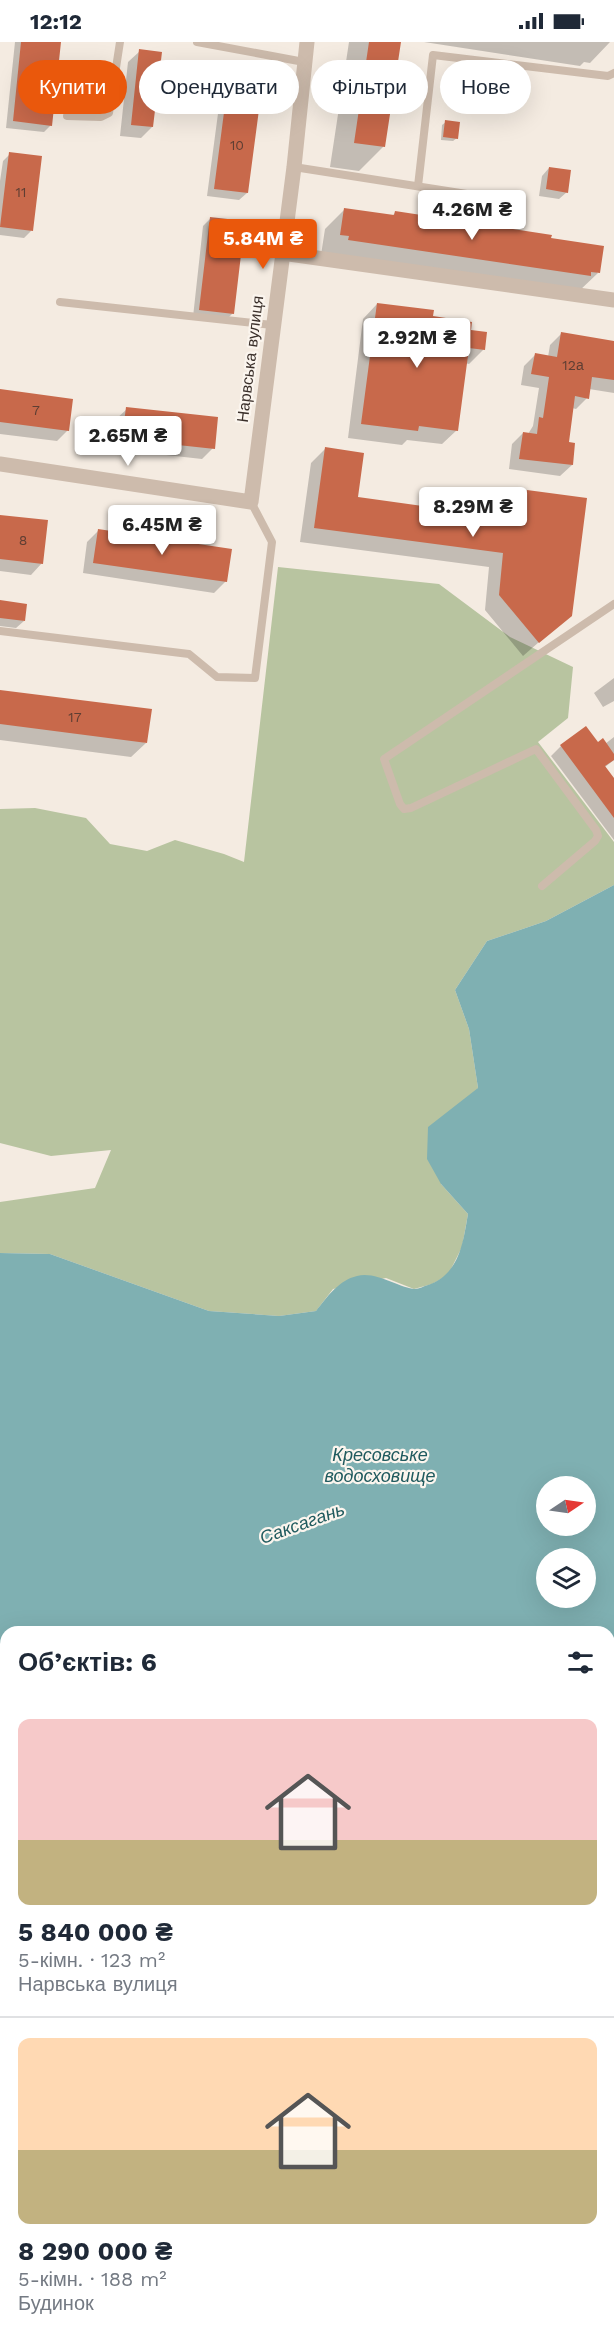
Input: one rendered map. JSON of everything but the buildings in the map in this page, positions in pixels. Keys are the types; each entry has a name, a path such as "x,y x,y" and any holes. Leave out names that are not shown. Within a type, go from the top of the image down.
{"street":[{"name":"Нарвська вулиця","path":"251,502 294,167 307,42"},
{"path":"282,253 614,300"},
{"path":"0,464 251,502"}],"lane":[{"path":"67,116 101,117 109,113 120,42"},
{"path":"196,42 304,62"},
{"path":"418,186 433,55 608,76 614,72"},
{"path":"294,167 473,195"},
{"path":"60,302 272,325"},
{"path":"0,631 189,654 217,677 255,678 272,543 251,502"},
{"path":"542,886 598,836 596,830 536,748 411,808 404,809 400,804 384,759 614,604"}],"green space":[{"path":"278,567 439,584 510,637 573,667 568,718 538,742 614,842 614,885 546,921 487,941 455,990 469,1029 478,1088 441,1184 468,1214 462,1247 448,1275 432,1284 414,1289 386,1278 333,1289 316,1311 279,1316 209,1311 50,1254 0,1253 0,1202 95,1188 111,1150 51,1156 0,1143 0,809 35,808 86,818 110,844 147,851 175,840 244,862"}],"water":[{"name":"Кресовське водосховище","path":"614,885 614,1626 0,1626 0,1253 50,1254 209,1311 279,1316 316,1311 339,1285 357,1276 373,1276 415,1289 439,1280 447,1273 458,1256 468,1214 441,1184 427,1159 428,1127 478,1088 469,1029 455,990 487,941 546,921"}],"water label":[{"name":"Саксагань","path":"302,1523"}]}
